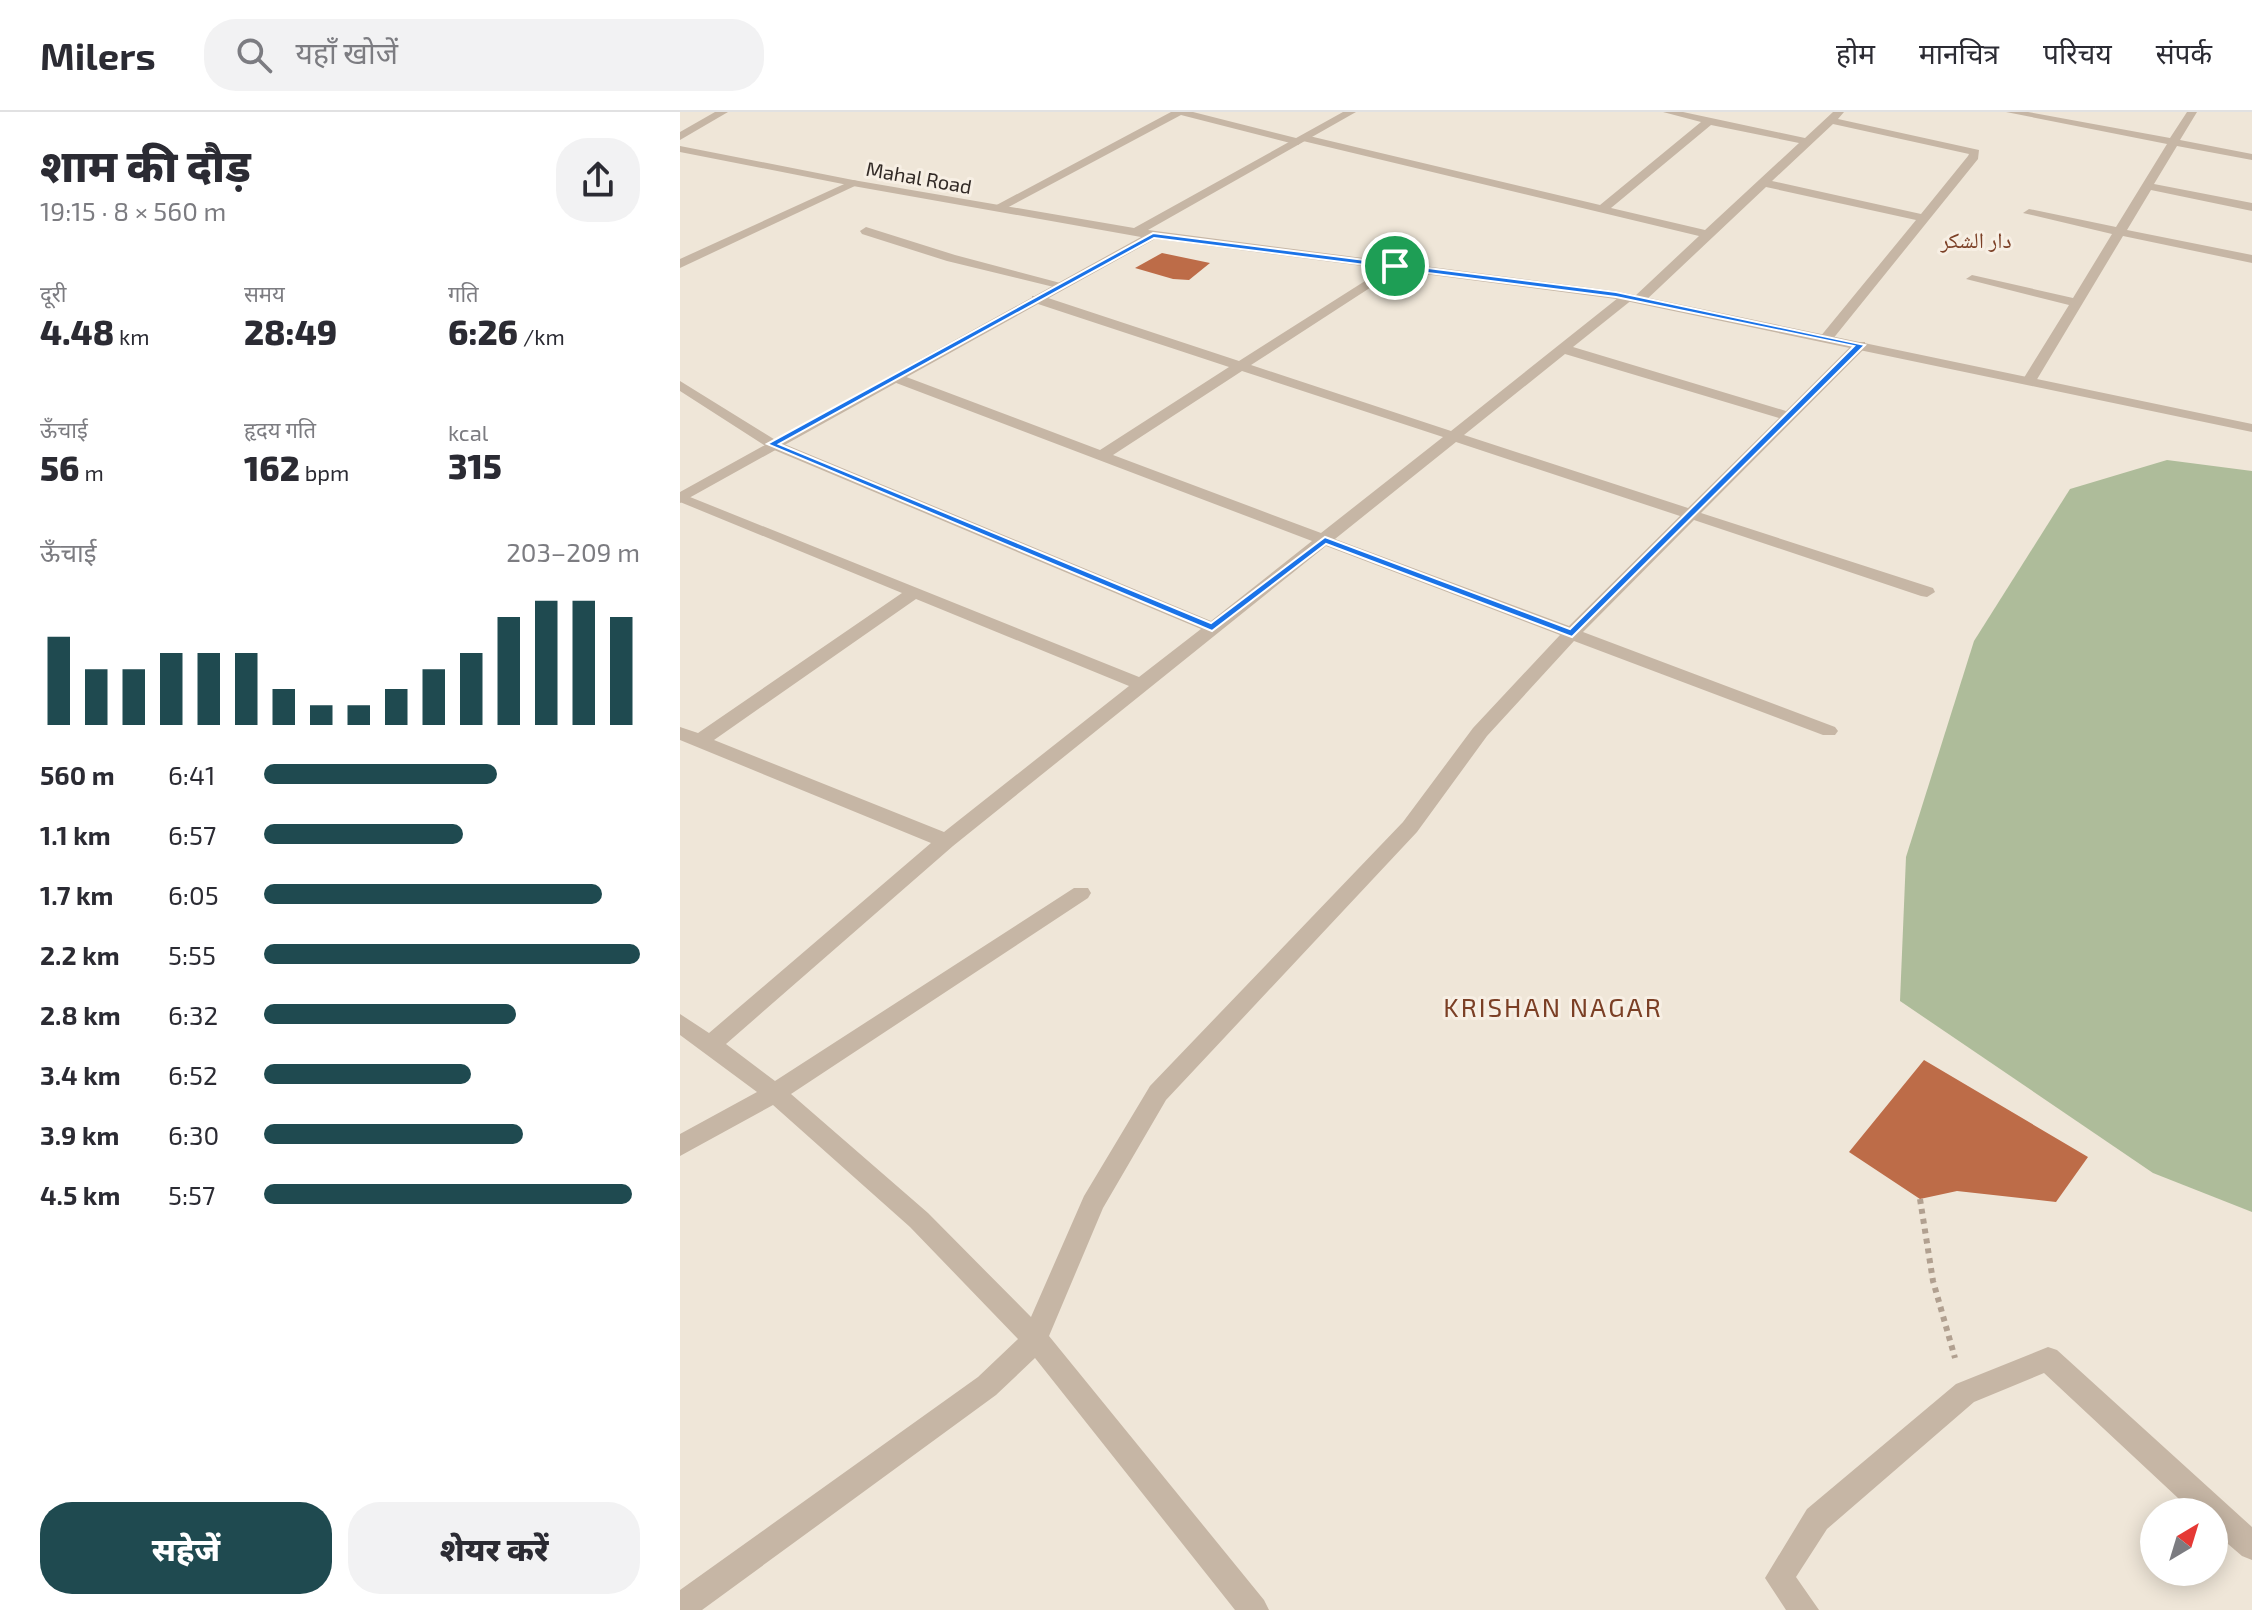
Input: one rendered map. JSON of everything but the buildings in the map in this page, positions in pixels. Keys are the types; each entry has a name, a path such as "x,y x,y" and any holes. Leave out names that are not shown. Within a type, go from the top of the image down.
{"street":[{"path":"680,137 723,112"},
{"path":"997,208 1180,112 1710,235"},
{"path":"1136,232 1351,112"},
{"path":"1668,112 1808,142"},
{"path":"2011,112 2252,157"},
{"path":"2029,381 2192,112"},
{"path":"711,1044 946,841 1564,349 1634,298 1710,235 1835,116 1975,152 1827,337"},
{"path":"1602,209 1709,121"},
{"name":"Mahal Road","path":"680,149 853,183 1153,235 1634,298 2252,428"},
{"path":"680,264 853,183"},
{"path":"1765,183 1925,218"},
{"path":"2148,186 2252,207"},
{"path":"2029,213 2252,259"},
{"path":"866,231 951,258 1062,285"},
{"path":"681,497 1153,235"},
{"path":"1101,456 1395,266"},
{"path":"1972,279 2077,303"},
{"path":"1037,299 1927,592"},
{"path":"680,1608 1013,1364 1035,1338 1093,1203 1158,1093 1410,827 1480,732 1572,633 1860,345"},
{"path":"1564,349 1789,416"},
{"path":"896,378 1829,731"},
{"path":"680,385 772,444 1212,627"},
{"path":"681,497 1142,685"},
{"path":"689,737 916,591"},
{"path":"689,737 946,841"},
{"path":"680,1146 775,1093 1081,893"},
{"path":"680,1023 775,1093 919,1220 1035,1338 1254,1610"},
{"path":"1804,1610 1779,1578 1817,1519 1965,1393 2048,1359 2199,1498"},
{"path":"2228,1525 2252,1546"}],"path":[{"path":"1920,1199 1933,1281 1965,1393"}],"green space":[{"path":"2167,460 2252,471 2252,1212 2153,1173 1900,1001 1906,857 1974,641 2070,489"}],"district":[{"name":"دار الشکر","path":"1976,239"},
{"name":"KRISHAN NAGAR","path":"1553,1006"}],"route":[{"path":"1153,235 1395,266 1616,295 1860,345 1572,633 1325,540 1212,627 772,444 1153,235"}]}
